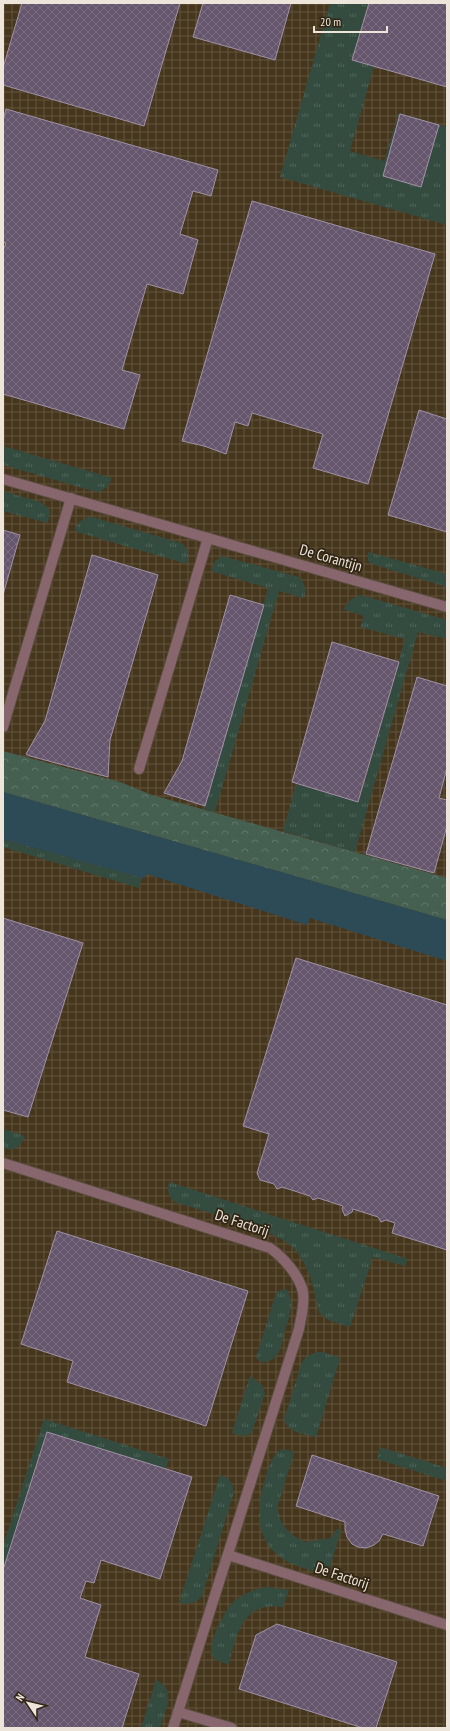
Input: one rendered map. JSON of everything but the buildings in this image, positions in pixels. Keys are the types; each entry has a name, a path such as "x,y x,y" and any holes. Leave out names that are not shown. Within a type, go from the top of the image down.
{"street":[{"name":"De Corantijn","path":"3,479 447,607"},
{"path":"3,727 71,498"},
{"path":"139,769 208,538"},
{"name":"De Factorij","path":"3,1164 270,1248 287,1263 303,1292 303,1306 299,1329 173,1728"},
{"name":"De Factorij","path":"228,1555 447,1624"},
{"path":"178,1712 232,1728"}],"shaded area":[{"path":"3,3 447,3 447,1728 3,1728"}],"green space":[{"path":"330,3 368,3 352,60 374,66 350,151 384,161 399,113 447,127 447,225 280,177"},
{"path":"3,446 112,478 103,490 97,492 3,465"},
{"path":"3,491 40,502 50,511 48,523 3,511"},
{"path":"88,517 181,543 188,552 187,564 74,531 79,522"},
{"path":"368,552 447,574 447,587 372,564 368,561"},
{"path":"222,556 299,577 304,584 305,592 304,598 279,591 215,812 204,809 268,588 211,571 215,561"},
{"path":"361,595 447,620 447,639 418,632 355,852 283,831 296,784 359,802 405,639 360,627 364,616 343,609 351,599"},
{"path":"3,751 120,782 152,795 447,878 447,920 3,792"},
{"path":"3,839 142,878 139,888 3,847"},
{"path":"3,1129 25,1136 17,1148 3,1148"},
{"path":"169,1182 408,1259 405,1266 373,1257 350,1327 328,1320 319,1313 309,1273 305,1265 296,1251 288,1243 240,1222 175,1202 169,1193"},
{"path":"286,1289 289,1294 291,1306 289,1319 281,1346 274,1359 261,1362 256,1358 276,1293"},
{"path":"317,1352 323,1352 340,1358 316,1437 302,1434 293,1430 286,1424 284,1419 302,1362 307,1356"},
{"path":"250,1376 262,1385 265,1393 252,1432 245,1436 240,1436 232,1433"},
{"path":"44,1419 169,1459 166,1469 47,1432 3,1570 3,1546"},
{"path":"380,1447 447,1468 447,1481 377,1459"},
{"path":"282,1449 292,1451 294,1453 278,1505 278,1511 285,1528 294,1536 305,1542 331,1538 337,1529 341,1530 328,1575 295,1565 279,1556 265,1539 261,1529 259,1506 264,1483 272,1460"},
{"path":"220,1475 227,1478 231,1482 233,1495 202,1596 192,1603 179,1603"},
{"path":"267,1587 289,1590 283,1607 270,1606 259,1609 250,1614 239,1631 229,1664 212,1656 211,1651 214,1636 233,1602 245,1594"},
{"path":"156,1680 163,1684 167,1689 167,1708 160,1728 141,1728"}],"water":[{"path":"3,792 447,920 447,961 310,918 307,925 147,874 145,878 142,878 3,839"}]}
